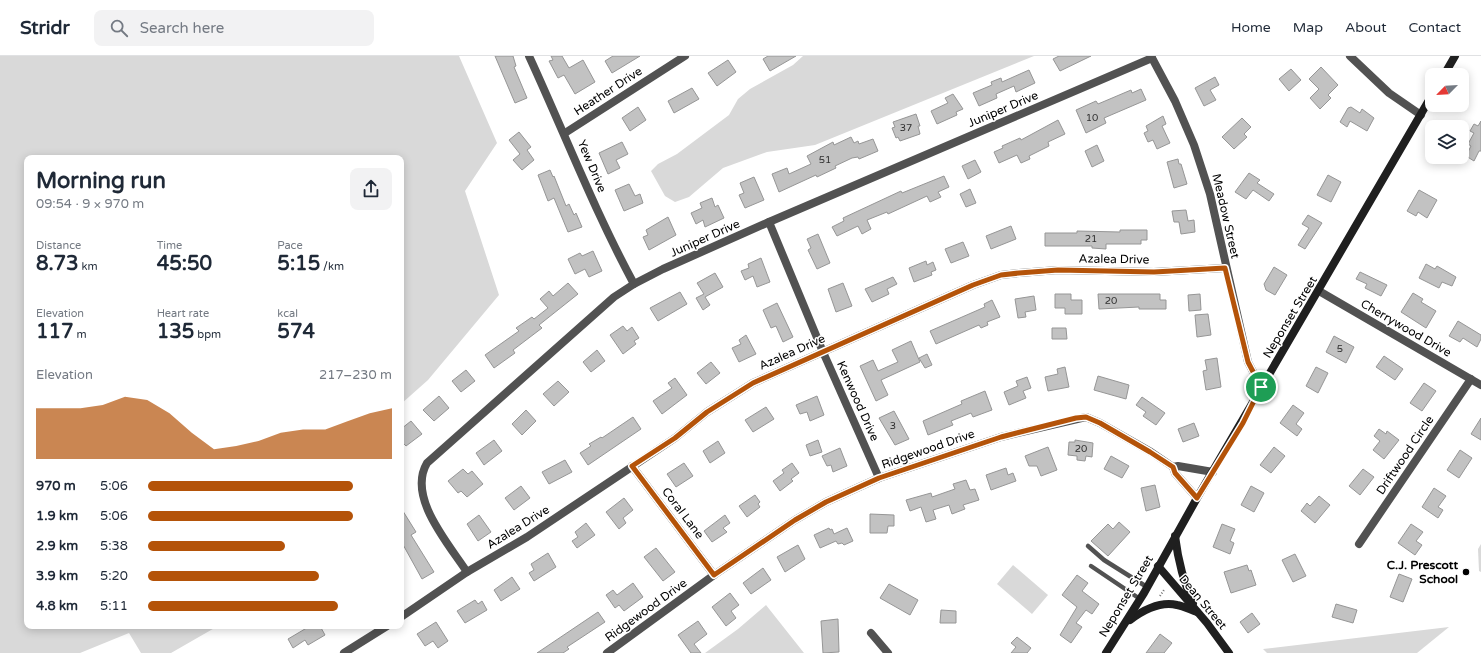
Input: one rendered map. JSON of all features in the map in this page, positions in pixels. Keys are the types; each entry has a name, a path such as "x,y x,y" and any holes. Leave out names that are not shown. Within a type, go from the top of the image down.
{"main road":[{"path":"1448,68 1455,56"},
{"name":"Neponset Street","path":"1106,653 1140,599 1261,387 1319,291 1425,108"},
{"path":"1175,536 1178,561 1186,586 1198,613"},
{"name":"Dean Street","path":"1158,566 1198,613 1229,653"},
{"path":"1126,622 1140,612 1162,605 1176,604 1198,613"}],"street":[{"name":"Yew Drive","path":"529,56 565,133 611,241 634,284"},
{"name":"Heather Drive","path":"565,133 685,56"},
{"path":"1350,56 1389,94 1421,115"},
{"name":"Juniper Drive","path":"467,572 423,500 420,485 421,473 427,463 614,297 634,284 769,222 1151,57"},
{"name":"Meadow Street","path":"1151,57 1174,101 1194,145 1210,194 1225,268 1248,362 1261,387"},
{"name":"Kenwood Drive","path":"769,222 823,352 879,478"},
{"name":"Azalea Drive","path":"404,615 467,572 527,536 675,438 707,412 753,383 973,285 1001,275 1058,270 1154,272 1225,268"},
{"name":"Cherrywood Drive","path":"1319,291 1481,385"},
{"name":"Driftwood Circle","path":"1359,544 1471,378"},
{"name":"Ridgewood Drive","path":"607,653 714,575 795,520 826,502 879,478 1001,437 1086,417 1113,430 1173,467 1175,473 1197,498"},
{"name":"Coral Lane","path":"632,466 714,575"},
{"name":"Ridgewood Drive","path":"1173,467 1178,466 1213,472"},
{"path":"344,653 382,629"},
{"path":"871,633 888,653"}],"lane":[{"path":"1088,546 1104,560 1147,587"},
{"path":"1091,566 1140,599"}],"shaded area":[{"path":"0,56 459,56 497,143 465,191 499,295 428,380 404,401 404,155 24,155 24,629 213,629 171,653 141,653 129,633 80,653 0,653"},
{"path":"803,56 1034,56 815,145 767,152 723,168 689,197 675,202 665,196 651,171 658,164 677,154 729,115 738,99 750,89 793,65"},
{"path":"1481,544 1481,572 1479,571 1478,549"},
{"path":"1013,565 1048,595 1032,614 997,584"},
{"path":"766,605 804,653 705,653 738,629"},
{"path":"1449,627 1417,653 1267,653 1263,649"}],"building":[{"path":"495,56 513,56 516,66 514,67 527,98 515,103"},
{"path":"551,56 562,56 569,68 583,60 595,82 575,94 564,75 558,78 549,61 553,60"},
{"path":"613,56 640,56 612,73 605,61"},
{"path":"768,56 796,56 770,71 763,59"},
{"path":"1059,56 1091,56 1060,71 1053,59"},
{"path":"728,60 736,72 717,86 708,73"},
{"path":"1321,67 1338,85 1328,95 1331,98 1320,109 1310,98 1319,89 1309,79"},
{"path":"1291,69 1301,80 1289,91 1279,79"},
{"path":"1029,70 1035,83 1016,92 1014,86 996,94 997,98 979,106 973,93 992,85 991,82 1001,78 1002,82"},
{"path":"1215,77 1219,85 1210,90 1216,100 1204,106 1195,88"},
{"path":"692,88 699,99 674,113 668,101"},
{"path":"1141,89 1146,100 1104,118 1106,123 1086,133 1076,110 1096,101 1098,104 1131,90 1132,93"},
{"path":"953,94 963,109 956,112 957,115 937,124 931,111 948,103 945,98"},
{"path":"638,107 646,120 630,131 622,118"},
{"path":"1351,107 1360,113 1362,109 1374,118 1367,131 1350,121 1347,127 1340,122 1348,108"},
{"path":"916,114 920,126 918,126 920,134 900,141 898,137 896,138 892,128 895,127 893,122"},
{"path":"1163,116 1166,124 1162,126 1170,143 1157,149 1153,140 1148,142 1144,133 1148,131 1146,126"},
{"path":"1242,118 1251,127 1244,134 1247,137 1234,149 1222,137"},
{"path":"1058,120 1065,134 1048,142 1049,146 1029,156 1030,159 1021,163 1017,155 999,163 994,152 1003,148 1002,146 1020,138 1021,140"},
{"path":"1481,121 1481,151 1479,151 1474,161 1469,158 1469,150 1471,146 1469,142 1474,133 1470,131 1474,124 1478,126"},
{"path":"519,132 531,147 527,150 534,160 522,170 513,160 520,154 509,140"},
{"path":"851,137 854,143 858,141 859,144 873,139 878,151 859,159 858,157 852,158 817,177 816,175 779,192 772,174 787,168 789,174 811,164 807,156 833,142 834,145"},
{"path":"622,142 628,154 616,160 620,168 608,174 599,153"},
{"path":"1097,145 1104,161 1092,167 1085,151"},
{"path":"1178,159 1187,184 1174,188 1167,162"},
{"path":"975,160 981,172 968,179 962,166"},
{"path":"550,170 553,177 554,176 566,206 569,204 574,215 576,213 582,227 568,232 554,198 548,201 538,175"},
{"path":"1249,173 1260,180 1257,183 1274,194 1269,201 1253,190 1246,199 1235,192"},
{"path":"1328,175 1341,182 1331,202 1317,195"},
{"path":"944,176 949,187 938,192 941,197 930,202 927,196 888,214 887,212 867,220 871,229 862,234 858,226 837,236 832,227 844,221 843,218 901,191 902,193"},
{"path":"754,177 764,200 745,208 739,195 744,193 740,183"},
{"path":"629,184 635,196 640,194 643,203 624,211 615,190"},
{"path":"970,189 976,203 966,207 960,194"},
{"path":"1419,190 1437,200 1427,218 1418,212 1416,216 1407,211"},
{"path":"712,198 715,207 718,205 724,218 705,227 703,220 696,224 691,213 702,208 700,203"},
{"path":"1186,210 1188,221 1194,220 1195,232 1181,234 1179,222 1174,222 1172,211"},
{"path":"1308,215 1322,223 1305,249 1298,245 1309,228 1302,224"},
{"path":"668,217 676,235 649,250 643,237 648,235 646,230"},
{"path":"1011,226 1016,239 991,249 986,236"},
{"path":"1120,230 1147,230 1147,240 1141,240 1141,244 1106,244 1106,249 1092,248 1092,246 1045,246 1045,233 1077,233 1077,231 1120,232"},
{"path":"818,234 830,263 817,269 808,250 811,248 807,239"},
{"path":"963,242 969,256 951,263 945,249"},
{"path":"593,251 602,271 589,277 585,269 575,274 568,259 580,253 582,256"},
{"path":"761,258 770,282 757,287 753,276 745,280 741,271 749,268 748,264"},
{"path":"926,261 927,265 933,262 936,270 931,272 932,275 914,282 909,268"},
{"path":"1426,264 1435,269 1437,266 1456,277 1452,286 1442,282 1439,288 1419,278"},
{"path":"1274,267 1287,275 1275,295 1266,290 1264,284"},
{"path":"1360,272 1387,285 1381,296 1365,288 1367,284 1356,279"},
{"path":"715,273 723,287 705,297 710,305 703,310 696,298 704,294 697,283"},
{"path":"893,277 897,284 887,289 889,294 872,302 865,289"},
{"path":"568,283 578,294 539,325 542,328 513,350 515,353 494,368 485,355 519,331 516,328 532,317 534,319 548,308 540,299 549,291 553,296"},
{"path":"843,283 852,306 836,312 828,289"},
{"path":"680,292 687,304 658,321 650,308"},
{"path":"1413,293 1423,299 1421,302 1436,311 1426,328 1401,312"},
{"path":"1055,294 1071,294 1071,300 1082,300 1082,314 1065,314 1065,308 1055,308"},
{"path":"1098,294 1160,294 1160,300 1166,300 1166,309 1139,309 1139,307 1099,309"},
{"path":"1200,294 1201,310 1189,311 1188,295"},
{"path":"1034,296 1036,310 1025,312 1026,317 1018,318 1015,299"},
{"path":"992,300 1000,317 987,322 988,325 981,328 979,325 936,344 930,331 985,307 984,304"},
{"path":"777,303 793,337 783,342 776,326 771,328 763,310"},
{"path":"1208,314 1211,335 1197,337 1195,315"},
{"path":"1458,321 1481,335 1481,339 1477,347 1463,338 1460,342 1449,336"},
{"path":"623,326 627,331 632,327 639,338 634,341 636,344 623,354 610,335"},
{"path":"1052,328 1066,328 1067,339 1052,339"},
{"path":"746,335 756,354 739,362 732,348 741,344 739,340"},
{"path":"1334,336 1354,347 1346,363 1326,352"},
{"path":"911,341 920,362 881,380 888,395 876,401 860,366 873,360 878,371 898,362 892,350"},
{"path":"597,350 605,361 591,372 583,362"},
{"path":"927,354 932,365 925,368 919,358"},
{"path":"1384,356 1403,369 1395,380 1376,367"},
{"path":"1217,358 1221,387 1206,390 1203,371 1207,370 1205,360"},
{"path":"711,362 720,373 706,384 697,373"},
{"path":"1065,367 1069,387 1048,391 1045,377 1058,374 1057,369"},
{"path":"1316,367 1328,373 1318,393 1306,386"},
{"path":"466,370 475,381 461,392 452,381"},
{"path":"1098,376 1129,385 1126,399 1094,390"},
{"path":"1027,377 1031,388 1023,391 1026,398 1009,405 1004,392 1018,386 1016,381"},
{"path":"675,378 687,395 662,414 653,401 672,388 668,383"},
{"path":"558,381 569,392 554,406 543,394"},
{"path":"1424,383 1436,391 1422,411 1410,403"},
{"path":"985,391 992,410 973,417 971,413 951,421 953,425 928,435 923,421 962,404 961,401"},
{"path":"439,396 449,408 434,421 423,410"},
{"path":"817,396 824,415 810,421 807,412 800,414 796,405"},
{"path":"1142,397 1165,413 1156,425 1143,416 1146,412 1136,405"},
{"path":"1293,405 1304,413 1296,424 1302,429 1297,436 1280,423"},
{"path":"766,407 774,419 753,432 745,420"},
{"path":"526,410 536,421 522,435 512,424"},
{"path":"894,411 909,439 895,445 879,418"},
{"path":"633,417 641,429 588,465 580,453 591,446 589,444 601,437 602,438"},
{"path":"1481,418 1481,440 1471,434"},
{"path":"411,421 422,434 406,446 404,444 404,427"},
{"path":"1194,423 1199,436 1183,442 1178,429"},
{"path":"1379,429 1386,434 1387,431 1399,440 1384,459 1373,450 1380,441 1374,436"},
{"path":"494,440 502,451 484,465 476,453"},
{"path":"818,440 822,452 810,456 806,445"},
{"path":"1075,440 1093,443 1092,457 1086,456 1085,461 1077,460 1077,456 1068,455 1069,442 1075,442"},
{"path":"718,441 725,453 710,463 703,451"},
{"path":"1048,447 1057,470 1041,476 1037,466 1029,466 1025,456"},
{"path":"1274,447 1285,456 1271,473 1260,465"},
{"path":"840,448 847,466 833,472 831,465 827,466 822,456"},
{"path":"1460,450 1472,458 1459,478 1447,470"},
{"path":"1111,456 1129,466 1122,478 1104,469"},
{"path":"565,460 572,472 549,484 542,472"},
{"path":"684,463 693,476 676,487 667,474"},
{"path":"792,463 799,473 791,479 793,481 780,491 773,481 784,473 782,470"},
{"path":"1006,468 1008,475 1013,473 1016,481 991,490 986,475"},
{"path":"463,469 468,474 472,471 483,484 467,497 461,491 458,493 448,481"},
{"path":"1363,469 1374,477 1360,495 1349,486"},
{"path":"966,480 970,490 975,489 979,500 963,505 965,509 952,514 949,505 933,510 936,519 926,522 921,507 910,511 906,500 931,493 932,497 955,489 953,484"},
{"path":"1155,485 1160,507 1146,511 1141,488"},
{"path":"521,486 530,498 514,510 505,498"},
{"path":"1251,486 1264,493 1254,512 1241,505"},
{"path":"1434,488 1446,496 1438,507 1443,510 1438,518 1422,507"},
{"path":"755,495 760,502 758,504 760,507 747,517 739,506"},
{"path":"1319,496 1330,505 1315,523 1301,511 1307,503 1310,506"},
{"path":"624,498 633,510 623,518 626,523 619,529 606,512"},
{"path":"404,513 416,532 411,535 434,572 422,579 404,546"},
{"path":"870,514 894,515 894,526 888,526 887,533 870,533"},
{"path":"479,515 491,532 478,541 467,524"},
{"path":"725,515 730,523 723,528 727,532 712,542 704,531"},
{"path":"1119,522 1130,532 1108,556 1091,541 1108,524 1113,529"},
{"path":"586,523 595,535 577,548 572,541 578,537 575,532"},
{"path":"1222,524 1235,529 1230,541 1234,543 1230,554 1213,547"},
{"path":"1411,524 1423,532 1416,541 1422,545 1415,555 1398,543"},
{"path":"829,528 830,530 832,529 834,534 847,528 853,541 844,545 842,543 838,544 836,541 820,548 814,535"},
{"path":"798,545 805,559 785,572 777,557"},
{"path":"656,548 675,572 663,581 644,557"},
{"path":"548,553 556,567 534,581 529,573 534,570 531,564"},
{"path":"1295,554 1306,576 1293,582 1282,560"},
{"path":"1247,565 1249,571 1251,570 1256,585 1231,593 1224,572"},
{"path":"763,568 771,580 751,594 743,583"},
{"path":"1399,574 1412,579 1403,602 1390,597"},
{"path":"1077,575 1088,583 1082,591 1099,604 1092,614 1086,610 1076,623 1082,627 1071,643 1060,635 1077,607 1062,595"},
{"path":"512,577 520,589 501,601 494,590"},
{"path":"633,583 643,597 624,611 619,605 615,608 606,595 613,590 617,595"},
{"path":"889,584 918,600 910,615 880,598"},
{"path":"730,593 739,605 731,611 736,618 726,626 712,607"},
{"path":"475,600 478,604 482,601 487,610 465,623 457,611"},
{"path":"1336,604 1357,610 1353,623 1332,617"},
{"path":"941,610 956,611 956,623 940,623"},
{"path":"598,612 605,622 567,647 569,649 563,653 537,653"},
{"path":"1252,613 1260,624 1248,633 1240,622"},
{"path":"838,619 839,652 823,653 821,621"},
{"path":"698,621 707,634 694,644 701,653 691,653 678,635"},
{"path":"436,622 448,641 438,648 433,641 425,646 417,634"},
{"path":"305,629 322,629 325,635 308,645 305,640 293,648 288,639"},
{"path":"1160,634 1172,643 1164,653 1146,653"},
{"path":"1017,637 1031,648 1027,653 1011,653 1016,647 1011,643"}],"place":[{"name":"C.J. Prescott School","path":"1466,572"}],"route":[{"path":"1225,268 1248,362 1261,387 1243,423 1197,498 1175,473 1173,467 1100,423 1086,417 1076,418 1050,426 1001,437 879,478 826,502 795,520 714,575 632,466 675,438 707,412 753,383 973,285 1001,275 1058,270 1154,272 1225,268"}]}
